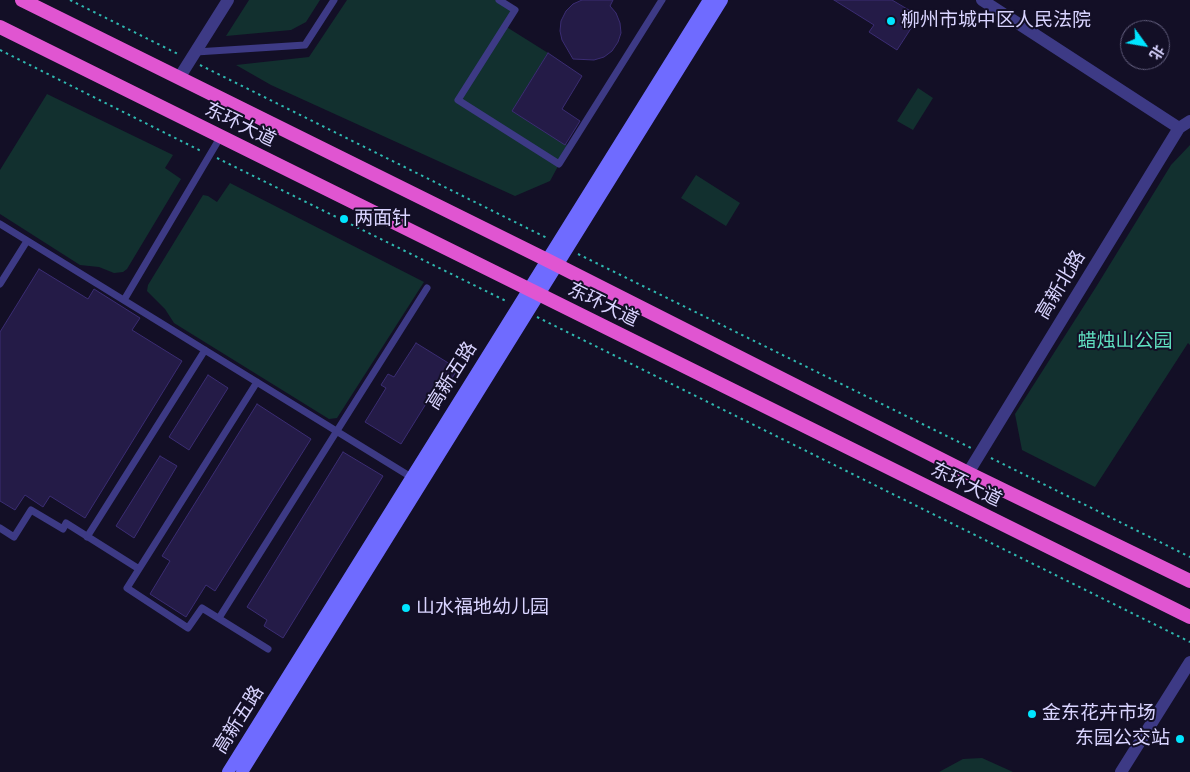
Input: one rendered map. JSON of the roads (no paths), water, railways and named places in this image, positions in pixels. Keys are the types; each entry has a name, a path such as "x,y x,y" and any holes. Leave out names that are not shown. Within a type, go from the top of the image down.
{"highway":[{"name":"东环大道","path":"22,0 552,262 968,473 1190,581"},
{"name":"东环大道","path":"0,27 1190,616"}],"main road":[{"name":"高新五路","path":"562,246 709,0"},
{"name":"高新五路","path":"228,772 411,477 523,309 722,0"},
{"name":"高新五路","path":"242,772 523,309"}],"street":[{"path":"179,78 228,0"},
{"path":"982,0 1179,128"},
{"name":"高新北路","path":"968,473 1179,128 1190,121"},
{"path":"1121,772 1190,662"}],"lane":[{"path":"193,56 305,45 334,0"},
{"path":"499,0 515,10 458,100 558,164 662,0"},
{"path":"124,300 221,136"},
{"path":"0,224 411,477"},
{"path":"0,284 27,241"},
{"path":"219,618 428,288"},
{"path":"87,537 205,350"},
{"path":"256,382 127,588 188,628 202,608 268,649"},
{"path":"0,528 14,537 31,510 62,529 66,524 139,569"}],"place":[{"name":"柳州市城中区人民法院","path":"891,21"},
{"name":"两面针","path":"344,219"},
{"name":"山水福地幼儿园","path":"406,608"},
{"name":"金东花卉市场","path":"1032,714"},
{"name":"东园公交站","path":"1180,739"}],"park label":[{"name":"蜡烛山公园","path":"1125,342"}]}
